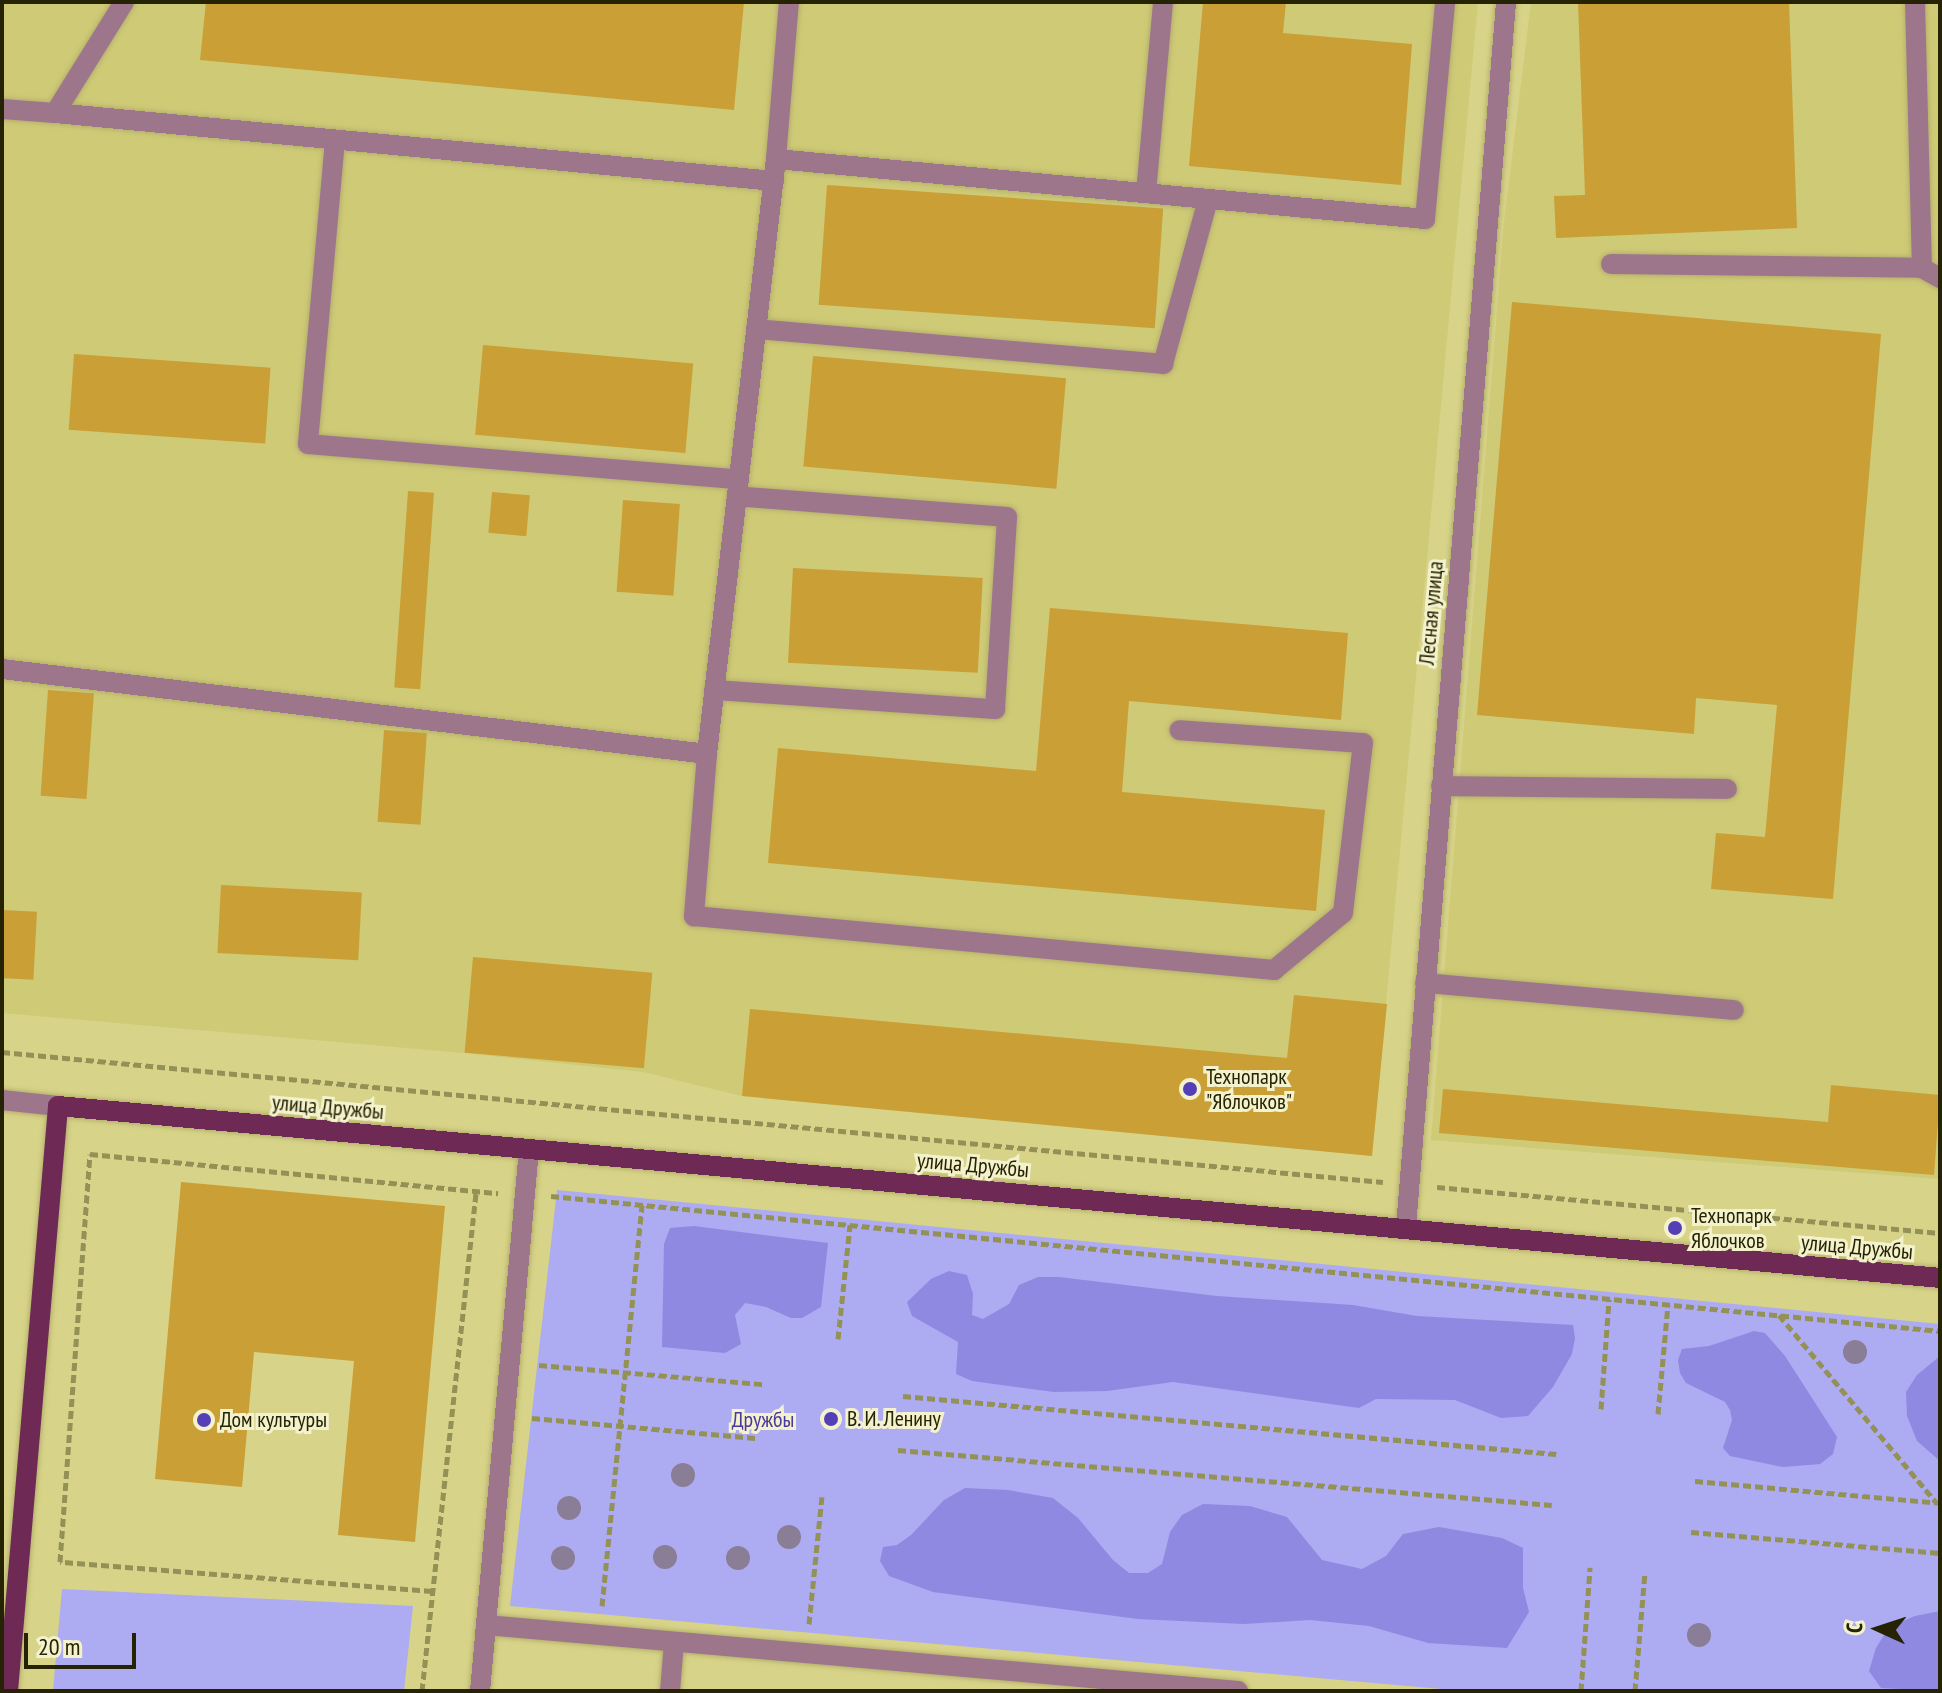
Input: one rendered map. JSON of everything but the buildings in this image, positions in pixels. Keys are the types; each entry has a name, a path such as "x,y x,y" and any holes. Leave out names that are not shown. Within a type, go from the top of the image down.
{"main road":[{"name":"улица Дружбы","path":"58,1106 1940,1278"},
{"path":"8,1691 58,1106"}],"street":[{"path":"55,113 124,2"},
{"path":"789,2 774,181 707,754 694,916 1274,970 1343,913 1363,743 1179,730"},
{"path":"1146,193 1163,2"},
{"path":"776,159 1425,219 1445,2"},
{"name":"Лесная улица","path":"1406,1227 1506,2"},
{"path":"1611,264 1931,273 1915,2"},
{"path":"2,109 774,181"},
{"path":"335,140 308,444 1007,517 995,709 714,690"},
{"path":"756,329 1163,364 1208,199"},
{"path":"2,669 707,754"},
{"path":"1441,786 1727,789"},
{"path":"1425,983 1734,1010"},
{"name":"улица Дружбы","path":"2,1100 58,1106"},
{"path":"480,1691 529,1149"},
{"path":"486,1625 1132,1686 1238,1691"},
{"path":"670,1691 674,1642"}],"path":[{"path":"2,1052 1940,1233"},
{"path":"432,1591 60,1562 90,1154 1940,1331"},
{"path":"422,1691 476,1193"},
{"path":"598,1635 642,1205"},
{"path":"838,1339 850,1225"},
{"path":"1601,1409 1609,1299"},
{"path":"1658,1414 1668,1304"},
{"path":"1779,1315 1938,1503"},
{"path":"510,1362 762,1384"},
{"path":"903,1396 1556,1454"},
{"path":"505,1416 758,1438"},
{"path":"898,1450 1552,1505"},
{"path":"1695,1481 1938,1503"},
{"path":"806,1653 822,1497"},
{"path":"1691,1532 1940,1553"},
{"path":"1581,1691 1590,1567"},
{"path":"1635,1691 1645,1572"}],"shaded area":[{"path":"2,2 1478,2 1372,1156 742,1096 643,1072 464,1053 2,1013"},
{"path":"1531,2 1940,2 1940,1179 1431,1140 1504,223"},
{"path":"694,1226 828,1243 821,1307 802,1318 791,1318 766,1307 745,1303 735,1315 741,1344 725,1353 662,1347 664,1244 670,1228"},
{"path":"949,1271 967,1275 973,1294 972,1315 983,1319 1009,1304 1019,1285 1038,1277 1059,1277 1217,1296 1353,1305 1417,1316 1573,1325 1575,1338 1572,1354 1553,1387 1528,1416 1501,1418 1455,1400 1376,1399 1359,1408 1173,1382 1107,1391 1054,1392 972,1381 956,1374 958,1342 912,1316 907,1302 931,1279"},
{"path":"1754,1331 1765,1333 1785,1356 1837,1437 1833,1454 1820,1464 1783,1467 1730,1456 1723,1448 1732,1420 1730,1410 1725,1402 1686,1383 1680,1373 1678,1360 1682,1349 1709,1346"},
{"path":"1940,1356 1940,1461 1917,1441 1907,1416 1906,1392 1917,1375"},
{"path":"965,1488 1008,1490 1053,1498 1078,1518 1113,1560 1129,1573 1148,1573 1162,1564 1170,1532 1182,1515 1203,1504 1250,1506 1287,1517 1322,1560 1362,1569 1386,1556 1403,1534 1439,1527 1502,1538 1523,1548 1523,1588 1529,1612 1507,1648 1428,1643 1369,1626 1310,1620 1244,1624 1138,1619 933,1592 889,1576 880,1561 883,1547 897,1545 911,1535 944,1500"},
{"path":"1940,1611 1940,1691 1881,1688 1869,1671 1876,1648 1889,1627 1915,1616"}],"green space":[{"name":"Дружбы","path":"557,1190 1940,1324 1940,1691 1464,1691 510,1606"},
{"path":"62,1589 413,1606 404,1691 53,1691"}],"place":[{"name":"Технопарк \"Яблочков\"","path":"1190,1089"},
{"name":"Технопарк Яблочков","path":"1675,1228"},
{"name":"В. И. Ленину","path":"831,1419"},
{"name":"Дом культуры","path":"204,1420"}]}
